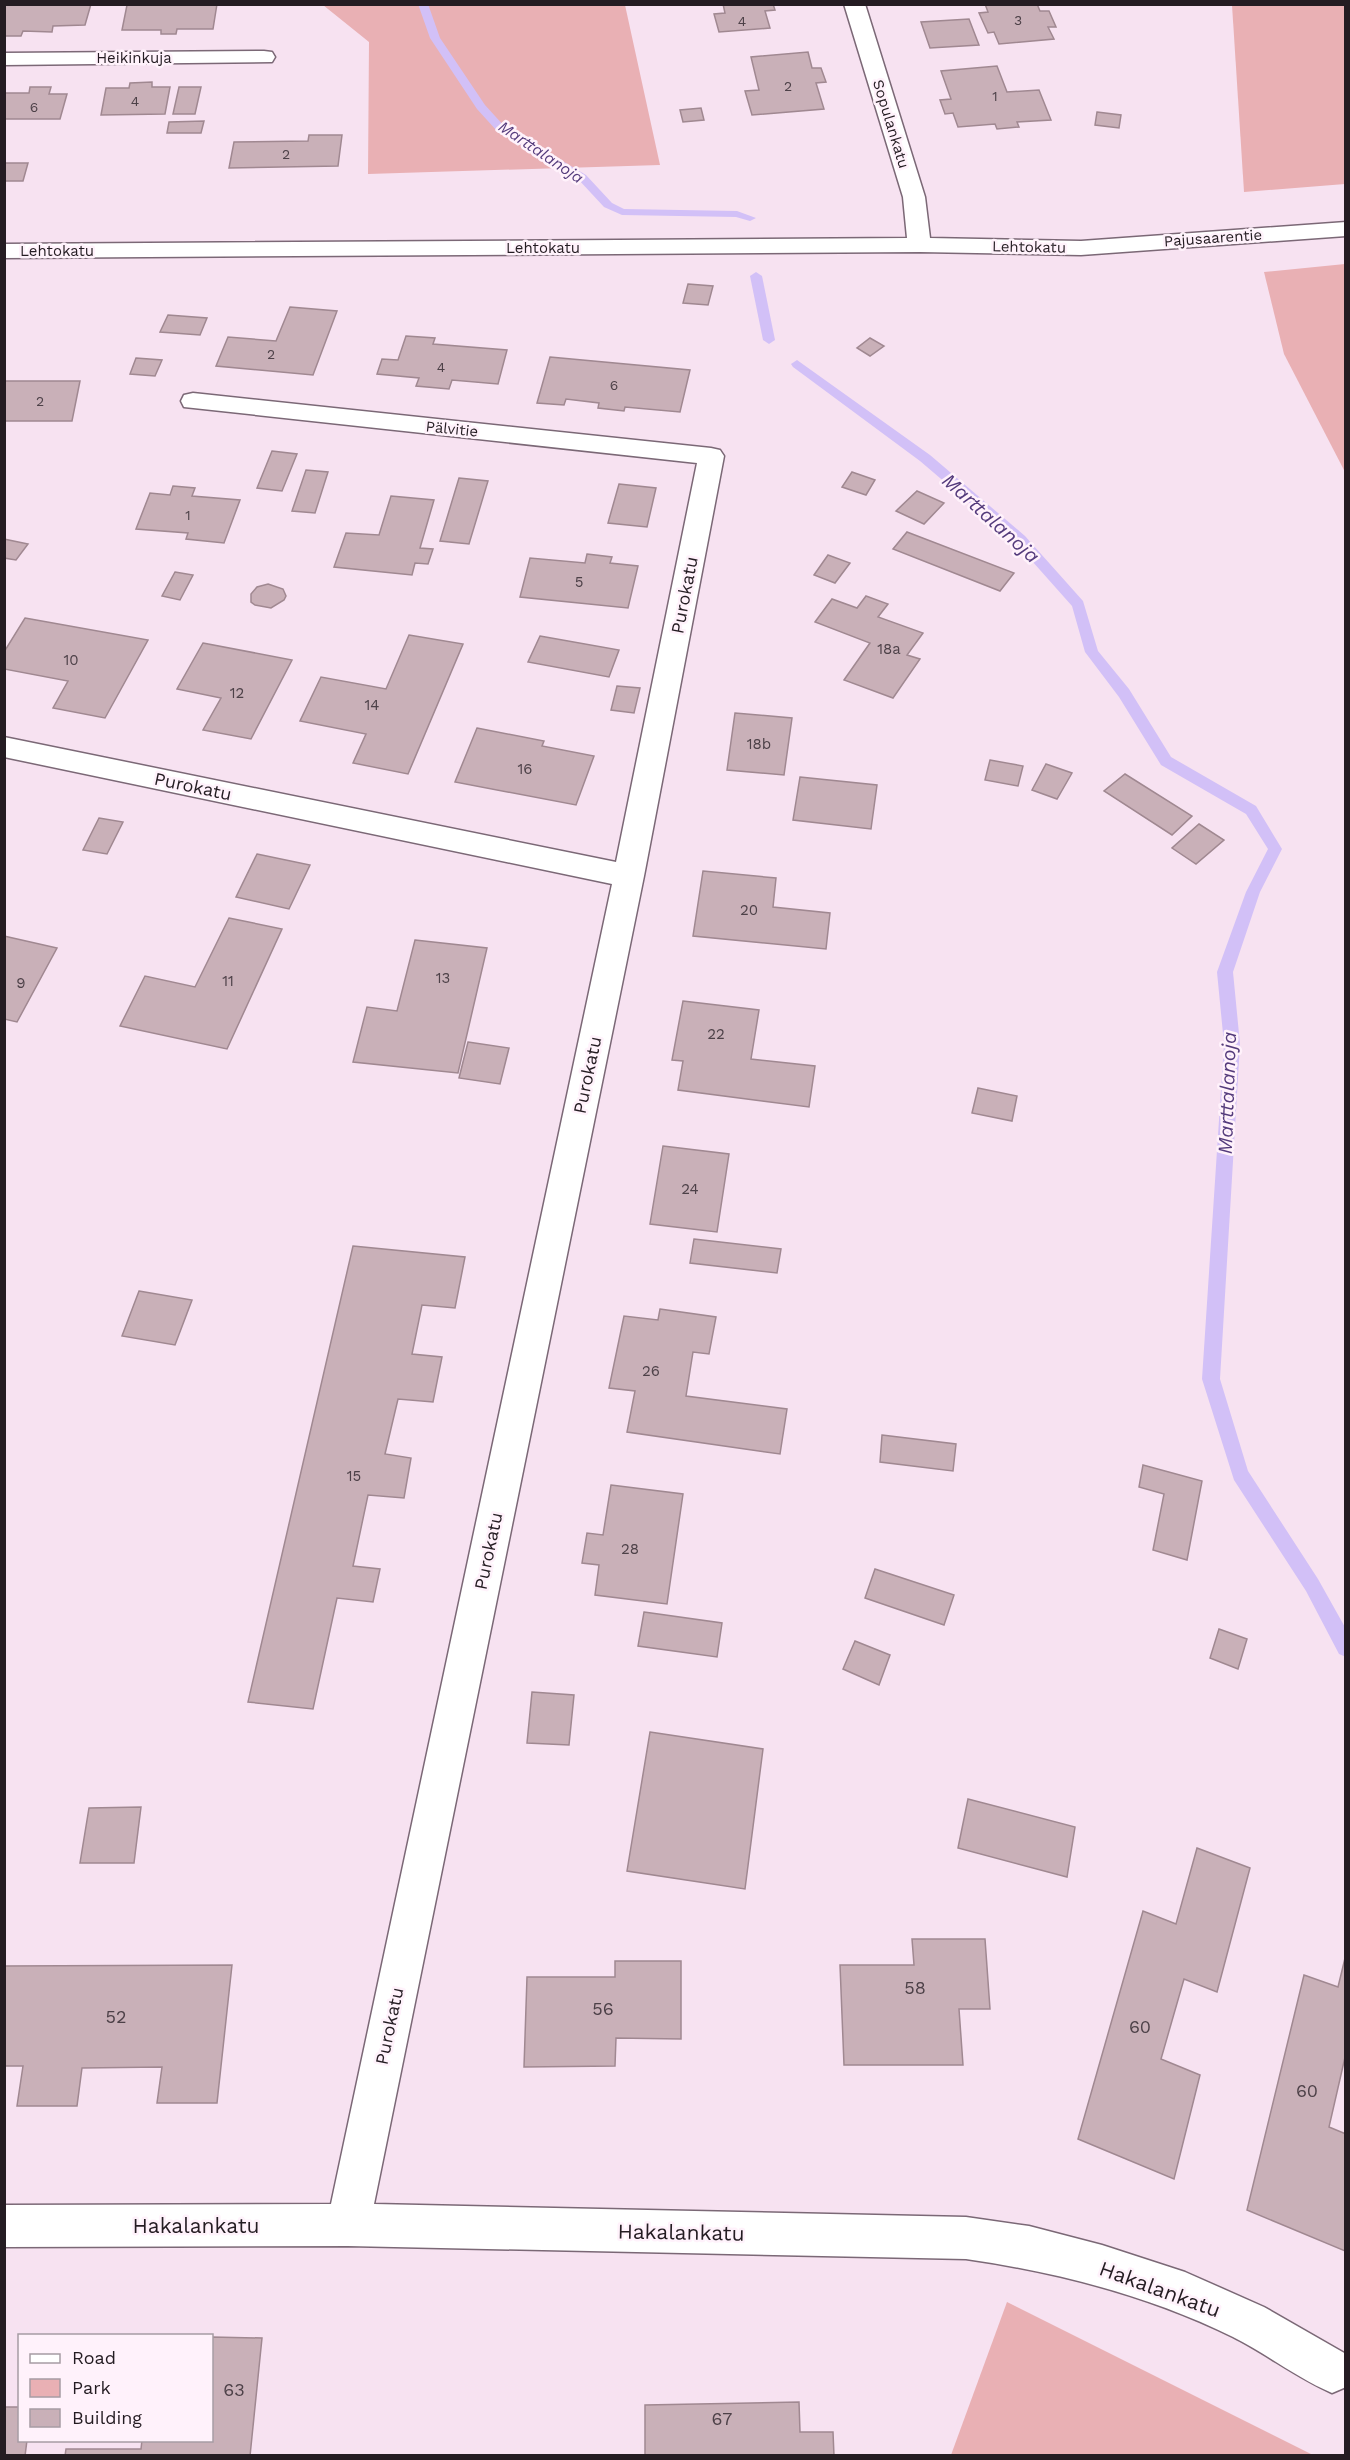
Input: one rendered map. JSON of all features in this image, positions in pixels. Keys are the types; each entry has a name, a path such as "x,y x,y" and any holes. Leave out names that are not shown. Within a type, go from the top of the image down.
{"street":[{"name":"Sopulankatu","path":"854,4 914,197 916,228 920,245"},
{"name":"Heikinkuja","path":"4,58 264,57"},
{"name":"Pajusaarentie","path":"1081,248 1346,229"},
{"name":"Lehtokatu","path":"4,251 920,245 1081,248"},
{"name":"Pälvitie","path":"193,401 711,456"},
{"name":"Purokatu","path":"348,2225 628,876 711,456"},
{"name":"Purokatu","path":"4,747 628,876"},
{"name":"Hakalankatu","path":"4,2226 348,2225 966,2238 1018,2246 1102,2267 1185,2294 1249,2322 1332,2371"}],"green space":[{"path":"323,5 625,5 660,165 368,174 369,42"},
{"path":"1232,5 1345,5 1345,184 1244,192"},
{"path":"1346,264 1345,472 1284,354 1264,272"},
{"path":"1007,2302 1313,2455 951,2455"}],"building":[{"path":"91,4 85,25 53,26 52,32 23,31 21,36 4,36 4,5"},
{"path":"217,4 213,29 177,29 176,34 161,34 161,30 122,30 127,5"},
{"path":"723,4 773,4 775,10 765,11 770,28 719,32 714,14 725,13"},
{"path":"985,4 1037,4 1040,11 1049,11 1056,27 1048,27 1054,39 999,44 994,32 988,33 979,13 988,12"},
{"path":"969,19 979,45 930,48 921,22"},
{"path":"808,52 812,68 821,68 826,82 816,83 824,109 752,115 745,91 759,90 751,57"},
{"path":"997,66 1007,92 1039,90 1051,120 1017,122 1019,127 997,129 995,124 958,127 953,113 945,114 940,100 951,99 941,71"},
{"path":"152,82 152,87 170,87 165,114 101,115 106,88 129,88 130,83"},
{"path":"30,87 51,87 49,94 67,94 60,119 4,119 4,93 29,93"},
{"path":"179,87 201,87 195,114 173,114"},
{"path":"701,108 704,120 683,122 680,110"},
{"path":"1097,112 1121,115 1119,128 1095,125"},
{"path":"204,121 201,133 167,133 169,122"},
{"path":"309,135 342,135 338,166 229,168 234,142 308,141"},
{"path":"4,163 28,163 23,181 4,181"},
{"path":"688,284 713,286 708,305 683,303"},
{"path":"290,307 337,311 313,375 216,366 228,337 276,341"},
{"path":"168,315 207,318 200,335 160,332"},
{"path":"406,336 435,338 433,344 507,350 498,384 452,380 449,389 416,386 419,378 377,374 382,359 398,360"},
{"path":"870,338 884,346 870,356 857,348"},
{"path":"550,357 690,370 680,412 625,407 624,411 598,408 599,403 566,399 564,405 537,403"},
{"path":"136,358 162,360 155,376 130,374"},
{"path":"4,381 80,381 72,421 4,421"},
{"path":"272,451 297,454 282,491 257,488"},
{"path":"306,470 328,472 315,513 292,511"},
{"path":"852,472 875,480 866,495 842,487"},
{"path":"459,478 488,481 469,544 440,541"},
{"path":"619,484 656,488 647,527 608,523"},
{"path":"173,486 195,488 192,496 240,500 224,543 186,539 188,533 136,529 150,493 170,495"},
{"path":"917,491 944,503 924,524 896,511"},
{"path":"391,496 434,500 420,548 433,549 428,564 415,563 412,575 334,567 346,533 379,535"},
{"path":"907,532 1014,573 1000,591 893,549"},
{"path":"4,539 28,544 16,560 4,558"},
{"path":"587,554 612,557 610,563 638,566 628,608 520,597 530,558 585,563"},
{"path":"828,555 850,563 835,583 814,575"},
{"path":"175,572 193,575 180,600 162,596"},
{"path":"268,584 283,589 286,596 284,600 271,608 251,602 251,594 257,587"},
{"path":"866,596 888,604 878,617 923,633 907,655 920,659 893,698 844,680 870,643 815,622 832,599 857,608"},
{"path":"25,618 148,640 105,718 53,708 68,681 4,669 4,652"},
{"path":"409,635 463,644 408,774 353,763 366,734 300,721 321,677 386,689"},
{"path":"540,636 619,650 609,677 528,662"},
{"path":"203,643 292,660 251,739 203,730 221,698 177,689"},
{"path":"617,686 640,688 634,713 611,710"},
{"path":"735,713 792,718 784,775 727,770"},
{"path":"477,728 544,741 542,746 594,756 576,805 455,782"},
{"path":"990,760 1023,766 1018,786 985,780"},
{"path":"1046,764 1072,773 1057,799 1032,790"},
{"path":"1125,774 1192,816 1172,835 1104,791"},
{"path":"800,777 877,785 871,829 793,820"},
{"path":"99,818 123,822 107,854 83,850"},
{"path":"1199,824 1224,840 1196,864 1172,848"},
{"path":"257,854 310,865 289,909 236,897"},
{"path":"703,871 776,878 773,907 830,913 826,949 693,936"},
{"path":"229,918 282,929 227,1049 120,1026 145,976 195,987"},
{"path":"4,936 57,948 17,1022 4,1019"},
{"path":"415,940 487,948 458,1073 353,1062 367,1007 397,1011"},
{"path":"683,1001 759,1010 751,1059 815,1066 809,1107 678,1090 683,1061 672,1060"},
{"path":"468,1042 509,1048 500,1084 459,1078"},
{"path":"978,1088 1017,1096 1012,1121 972,1113"},
{"path":"663,1146 729,1154 717,1232 650,1224"},
{"path":"694,1239 781,1249 777,1273 690,1263"},
{"path":"353,1246 465,1257 455,1308 422,1305 412,1354 442,1357 433,1402 398,1399 385,1454 411,1458 404,1498 368,1495 353,1566 380,1569 373,1602 337,1598 313,1709 248,1702"},
{"path":"139,1291 192,1300 175,1345 122,1336"},
{"path":"660,1309 716,1317 709,1354 693,1352 686,1396 787,1409 780,1454 627,1432 635,1391 609,1388 624,1316 658,1320"},
{"path":"882,1435 956,1444 953,1471 880,1462"},
{"path":"1143,1465 1202,1481 1187,1560 1153,1550 1164,1494 1139,1487"},
{"path":"611,1485 683,1494 667,1604 595,1595 599,1565 582,1563 587,1533 603,1535"},
{"path":"875,1569 954,1595 944,1625 865,1598"},
{"path":"644,1612 722,1623 717,1657 638,1646"},
{"path":"1219,1629 1247,1639 1238,1669 1210,1658"},
{"path":"855,1641 890,1655 879,1685 843,1669"},
{"path":"532,1692 574,1695 569,1745 527,1743"},
{"path":"650,1732 763,1749 745,1889 627,1871"},
{"path":"968,1799 1075,1827 1067,1877 958,1848"},
{"path":"141,1807 134,1863 80,1863 89,1808"},
{"path":"1197,1848 1250,1868 1217,1992 1184,1979 1161,2059 1200,2075 1174,2179 1078,2139 1143,1911 1176,1924"},
{"path":"912,1939 985,1939 990,2009 959,2009 963,2065 844,2065 840,1965 914,1965"},
{"path":"1346,1954 1346,2053 1329,2127 1346,2134 1345,2251 1247,2210 1304,1975 1338,1987"},
{"path":"615,1961 681,1961 681,2039 616,2038 615,2066 524,2067 527,1977 615,1977"},
{"path":"232,1965 217,2103 157,2103 162,2067 82,2068 77,2106 17,2106 23,2066 4,2066 4,1966"},
{"path":"213,2337 262,2338 250,2456 65,2456 66,2449 141,2449 142,2442 213,2442"},
{"path":"799,2402 800,2432 833,2432 834,2456 645,2456 645,2405"},
{"path":"4,2407 18,2407 18,2442 27,2442 25,2456 4,2456"}],"waterway":[{"name":"Marttalanoja","path":"423,4 435,38 481,107 501,129 582,177 608,205 622,212 737,214 750,218"},
{"name":"Marttalanoja","path":"756,276 769,340"},
{"name":"Marttalanoja","path":"797,364 925,458 1020,539 1078,604 1092,652 1124,693 1166,761 1251,810 1275,849 1253,892 1225,972 1232,1044 1211,1379 1240,1474 1312,1585 1346,1648"}]}
